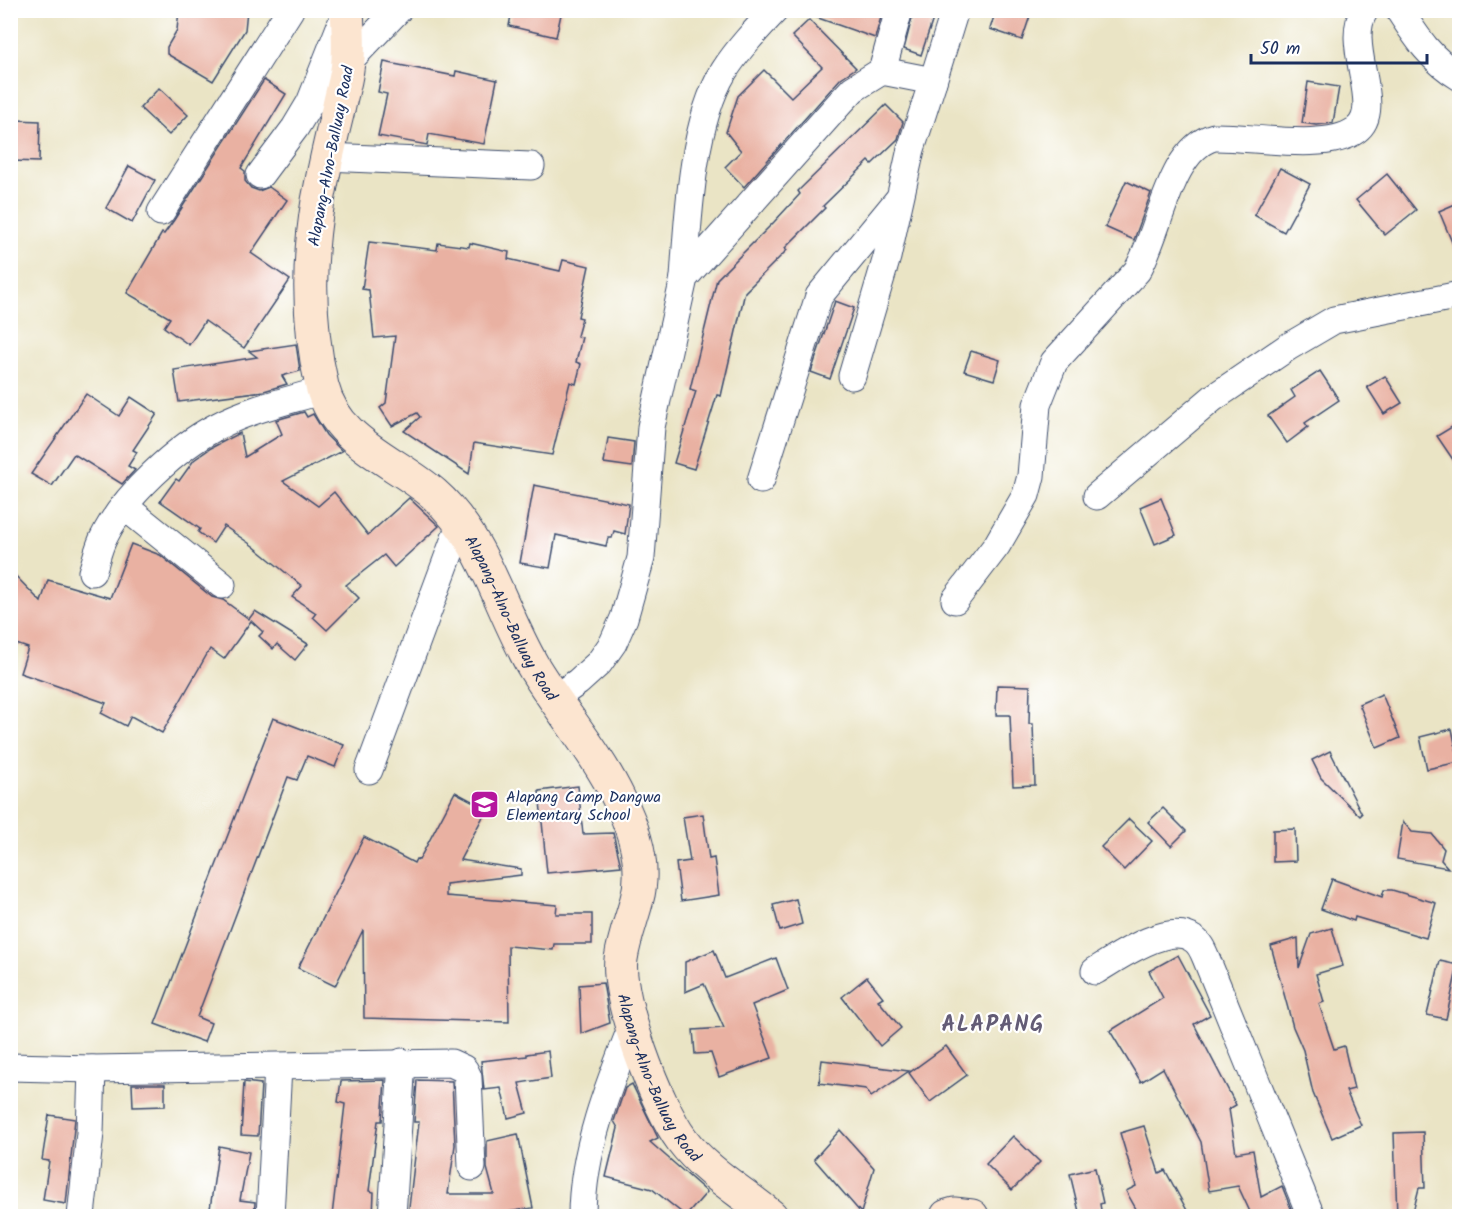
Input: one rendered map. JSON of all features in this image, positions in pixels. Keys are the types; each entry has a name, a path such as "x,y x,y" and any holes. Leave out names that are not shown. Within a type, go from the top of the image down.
{"main road":[{"name":"Alapang-Alno-Balluay Road","path":"347,10 348,62 318,205 310,287 323,390 335,414 367,450 433,493 461,522 478,549 519,639 555,698 598,760 620,801 634,836 641,882 621,964 622,991 653,1084 681,1139 700,1160 771,1216"},
{"path":"947,1216 954,1214 972,1216"}],"street":[{"path":"161,212 290,10"},
{"path":"260,175 310,103 347,10"},
{"path":"348,62 398,10"},
{"path":"555,698 599,663 624,618 641,558 651,427 684,278 695,170 708,106 724,71 758,20 775,10"},
{"path":"684,278 853,89 882,71 899,10"},
{"path":"852,376 887,257 911,149 955,10"},
{"path":"956,600 997,545 1026,495 1031,476 1037,405 1054,362 1137,271 1146,255 1185,157 1202,140 1214,137 1322,140 1353,132 1360,127 1367,103 1357,44 1358,27 1365,10"},
{"path":"1399,10 1429,54 1460,77"},
{"path":"882,71 933,81"},
{"path":"327,157 531,166"},
{"path":"761,480 819,297 900,197"},
{"path":"1097,496 1214,398 1334,320 1460,295"},
{"path":"92,572 103,539 124,506 156,472 218,426 323,390"},
{"path":"124,506 222,585"},
{"path":"369,770 461,522"},
{"path":"1095,971 1126,952 1164,935 1186,935 1194,939 1206,958 1311,1216"},
{"path":"582,1216 584,1181 589,1158 609,1091 633,1024"},
{"path":"392,1216 402,1062"},
{"path":"10,1067 92,1069 278,1067 402,1062 452,1063 464,1069 468,1077 472,1167"},
{"path":"270,1216 278,1067"},
{"path":"81,1216 90,1133 92,1069"}],"building":[{"path":"179,10 247,10 245,30 213,81 167,54 167,47 177,30"},
{"path":"512,10 562,10 556,37 509,26"},
{"path":"805,10 883,10 875,38 804,13"},
{"path":"914,10 936,10 921,55 904,49"},
{"path":"996,10 1032,10 1022,40 990,29"},
{"path":"809,20 856,68 841,78 744,187 725,167 741,151 726,132 738,96 764,70 791,97 822,67 792,36"},
{"path":"384,62 455,76 456,71 497,80 484,144 429,134 427,145 378,136 387,94 378,92"},
{"path":"264,80 286,94 241,168 245,171 245,181 251,188 259,191 269,187 287,200 251,253 290,280 244,348 205,321 189,345 164,327 170,318 127,293 162,233 164,234 174,220"},
{"path":"1308,82 1339,87 1333,123 1316,125 1302,123"},
{"path":"159,88 188,115 169,135 140,108"},
{"path":"886,105 903,122 898,139 872,164 869,161 823,206 825,208 785,248 787,250 745,292 721,396 717,395 694,469 674,463 696,391 690,389 717,279 800,194 798,191"},
{"path":"15,120 40,121 39,162 13,161"},
{"path":"129,166 155,180 132,223 106,208"},
{"path":"1280,168 1310,184 1284,232 1254,215"},
{"path":"1387,174 1416,210 1385,235 1356,200"},
{"path":"1126,181 1151,193 1134,240 1105,227"},
{"path":"1460,202 1460,259 1459,259 1439,211"},
{"path":"369,242 437,250 438,243 469,247 470,243 509,252 508,259 560,271 563,260 589,266 578,317 582,318 577,336 582,337 576,362 581,364 576,384 570,382 552,455 474,443 469,474 404,431 420,417 417,413 392,426 380,408 386,403 395,336 374,338 369,290 362,289"},
{"path":"835,301 854,308 830,379 811,372"},
{"path":"296,344 300,371 282,376 287,384 264,391 179,402 174,370 257,357 249,351"},
{"path":"971,351 1000,360 994,380 964,371"},
{"path":"1320,371 1339,400 1305,423 1308,427 1287,443 1268,416 1295,397 1291,390"},
{"path":"1385,376 1402,403 1384,414 1367,387"},
{"path":"86,394 119,416 131,397 157,414 133,450 137,452 128,466 135,470 122,484 74,454 52,486 31,474"},
{"path":"304,412 307,417 313,414 326,435 342,451 283,481 318,506 334,492 368,535 409,498 439,526 394,567 384,555 346,585 359,598 327,630 313,617 316,613 292,597 302,586 253,546 224,526 213,543 198,532 200,529 160,501 176,479 179,481 194,460 211,448 240,433 245,457 282,434 276,420"},
{"path":"1460,422 1460,470 1437,436"},
{"path":"608,438 634,442 632,467 604,463"},
{"path":"534,485 629,504 625,534 614,531 612,538 608,538 606,546 556,535 550,568 520,563"},
{"path":"1161,498 1176,535 1155,544 1140,507"},
{"path":"131,544 160,555 212,597 223,600 249,619 255,611 308,644 295,660 277,644 273,649 259,636 263,632 251,621 224,659 210,649 162,733 131,716 126,726 101,713 106,703 20,673 28,648 10,642 10,570 41,602 48,580 110,598"},
{"path":"997,685 1030,686 1029,724 1033,724 1035,785 1013,786 1010,715 996,715"},
{"path":"1382,694 1400,738 1377,748 1359,704"},
{"path":"273,718 344,745 335,767 307,756 297,780 288,777 197,1017 211,1023 204,1042 155,1024"},
{"path":"1452,729 1459,762 1427,769 1420,737"},
{"path":"1330,751 1362,814 1360,816 1321,778 1312,760"},
{"path":"578,786 583,834 613,833 621,866 547,873 539,791"},
{"name":"Alapang Camp Dangwa Elementary School","path":"455,792 487,809 460,860 521,869 521,875 446,884 446,896 557,905 556,914 592,914 592,944 554,944 553,950 508,946 509,1022 364,1018 363,930 335,986 298,968 364,837 414,863 416,859 419,860"},
{"path":"1163,808 1186,831 1171,846 1148,822"},
{"path":"703,814 709,859 714,858 719,895 681,901 676,863 690,861 683,817"},
{"path":"1129,819 1152,841 1124,870 1101,847"},
{"path":"1403,822 1412,832 1432,834 1444,849 1441,860 1448,868 1397,859"},
{"path":"1295,829 1296,861 1273,862 1273,830"},
{"path":"1332,879 1382,897 1384,890 1392,890 1436,903 1426,938 1355,917 1354,921 1321,909"},
{"path":"796,899 802,924 780,931 773,905"},
{"path":"1332,928 1343,966 1316,974 1324,1002 1319,1004 1334,1049 1344,1046 1354,1089 1346,1091 1361,1125 1332,1138 1313,1093 1303,1050 1293,1027 1271,946 1298,938 1299,968 1311,934"},
{"path":"714,950 725,978 776,958 788,990 752,1005 772,1058 719,1077 711,1053 695,1054 693,1030 724,1028 704,984 685,992 685,962"},
{"path":"1178,955 1210,1015 1194,1024 1236,1105 1229,1109 1236,1153 1253,1150 1261,1197 1282,1186 1294,1216 1252,1216 1238,1186 1209,1191 1201,1142 1163,1068 1141,1082 1110,1031 1163,998 1149,971"},
{"path":"1440,961 1458,965 1446,1019 1427,1015"},
{"path":"867,977 883,997 878,1000 901,1028 880,1046 842,997"},
{"path":"603,983 610,1023 581,1034 579,985"},
{"path":"946,1046 967,1075 930,1102 909,1073"},
{"path":"548,1051 551,1078 519,1083 527,1113 508,1118 501,1088 484,1090 481,1061 527,1056 527,1054"},
{"path":"822,1060 909,1071 871,1097 866,1089 819,1083"},
{"path":"385,1080 382,1121 378,1121 369,1191 374,1192 373,1216 332,1216 345,1104 338,1102 341,1081"},
{"path":"417,1080 452,1081 455,1145 448,1194 494,1194 487,1168 487,1141 518,1134 533,1208 482,1216 408,1216 419,1122 414,1122"},
{"path":"244,1082 261,1084 258,1136 241,1135"},
{"path":"132,1084 165,1084 165,1106 133,1107"},
{"path":"632,1084 658,1138 650,1142 707,1192 686,1216 652,1189 606,1177 618,1128 614,1121 625,1088"},
{"path":"49,1115 75,1119 66,1204 43,1200 49,1161 42,1160"},
{"path":"1144,1126 1159,1173 1165,1170 1190,1216 1140,1216 1126,1191 1136,1186 1120,1133"},
{"path":"840,1130 874,1168 861,1213 814,1159"},
{"path":"1423,1132 1425,1188 1419,1188 1412,1216 1397,1216 1394,1133"},
{"path":"1013,1136 1040,1162 1012,1190 986,1164"},
{"path":"219,1146 249,1152 240,1200 255,1202 254,1216 209,1216"},
{"path":"1095,1168 1103,1203 1100,1204 1102,1216 1080,1216 1070,1174"}],"place":[{"name":"Alapang Camp Dangwa Elementary School","path":"485,805"}],"district":[{"name":"ALAPANG","path":"993,1023"}]}
